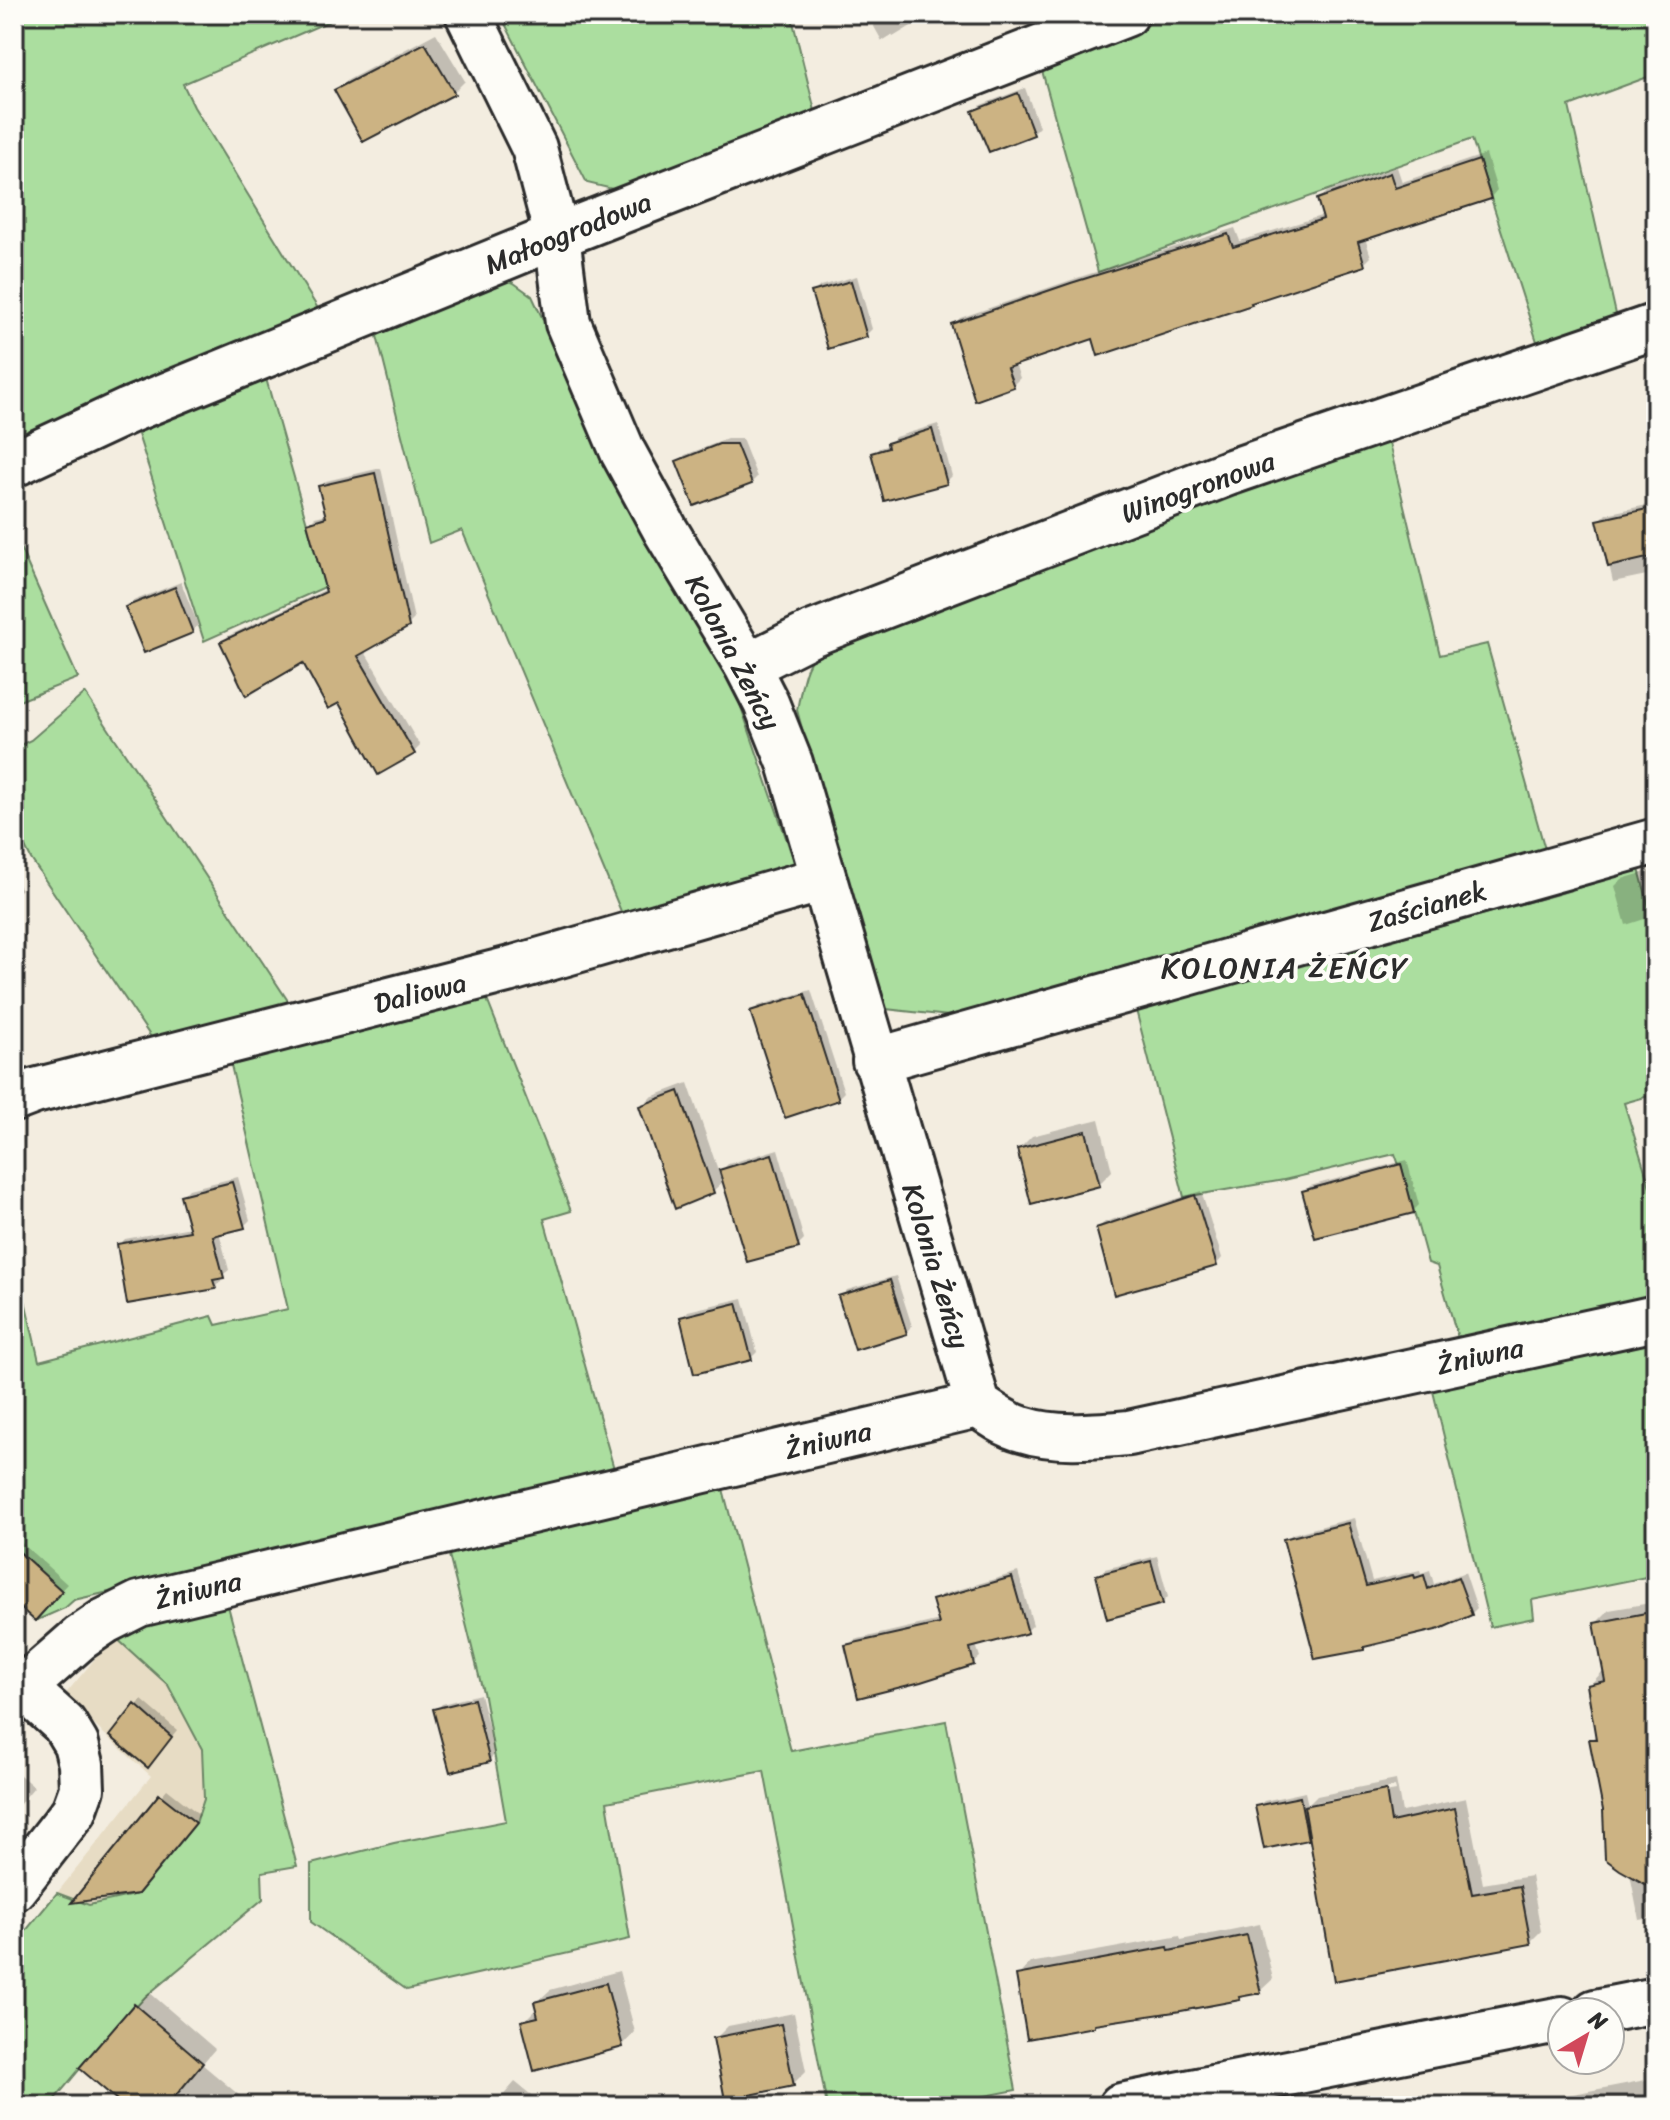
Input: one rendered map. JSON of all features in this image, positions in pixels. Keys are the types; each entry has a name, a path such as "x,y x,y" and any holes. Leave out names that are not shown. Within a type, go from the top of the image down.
{"street":[{"name":"Kolonia Żeńcy","path":"468,14 534,148 557,236 568,323 623,452 666,531 747,666 790,763 978,1405"},
{"name":"Małoogrodowa","path":"14,464 128,411 557,236 1126,14"},
{"name":"Winogronowa","path":"747,666 811,634 1228,473 1656,326"},
{"name":"Zaścianek","path":"875,1061 1656,841"},
{"name":"Daliowa","path":"14,1099 50,1087 507,970 823,879"},
{"name":"Żniwna","path":"19,1684 105,1621 139,1604 978,1405 1020,1429 1045,1434 1091,1437 1129,1433 1656,1318"},
{"path":"14,1888 74,1811 82,1789 76,1744 64,1724 19,1684"},
{"path":"1626,2006 1656,2000"},
{"path":"1121,2106 1546,2022"}],"shaded area":[{"path":"114,1636 168,1685 202,1749 204,1799 196,1823 137,1894 89,1905 57,1893 151,1776 63,1697"}],"green space":[{"path":"14,14 346,14 183,84 194,107 322,315 14,448"},
{"path":"500,14 791,14 816,115 621,191 587,183"},
{"path":"1173,14 1656,14 1656,74 1569,106 1618,323 1540,351 1472,139 1098,272 1041,67"},
{"path":"499,276 532,296 611,464 731,678 795,864 625,921 462,530 429,543 375,328"},
{"path":"265,375 325,587 204,641 136,428"},
{"path":"1388,439 1440,655 1487,644 1548,860 1083,989 949,1016 877,1008 797,710 805,672 819,649 827,641"},
{"path":"14,534 78,678 14,703"},
{"path":"85,693 292,1007 155,1043 31,859 14,825 14,748 31,740"},
{"path":"1639,869 1656,933 1656,1094 1624,1103 1656,1206 1656,1303 1460,1345 1437,1266 1428,1263 1401,1165 1395,1154 1284,1180 1184,1197 1136,1010"},
{"path":"486,997 571,1211 544,1219 616,1476 74,1600 65,1608 35,1621 62,1591 14,1547 14,1253 39,1361 212,1316 216,1325 288,1309 230,1061"},
{"path":"1656,1338 1656,1575 1532,1600 1534,1618 1490,1627 1432,1387"},
{"path":"722,1485 791,1751 946,1721 1016,2090 934,2106 827,2106 764,1771 607,1802 630,1939 407,1990 311,1922 311,1864 394,1843 506,1821 484,1696 448,1551"},
{"path":"227,1602 297,1866 262,1872 263,1899 137,2006 134,2004 49,2106 35,2106 14,2089 14,1945 57,1893 89,1905 138,1894 196,1823 204,1799 202,1749 168,1685 114,1636 135,1622"}],"building":[{"path":"425,43 455,94 363,142 334,90"},
{"path":"1018,93 1034,135 989,152 972,111"},
{"path":"1479,160 1491,199 1358,242 1365,266 1098,356 1093,339 1007,368 1014,387 975,401 951,324 1228,234 1233,247 1323,219 1317,199 1390,173 1395,188"},
{"path":"851,281 867,337 828,349 811,292"},
{"path":"932,429 947,484 884,501 871,453 888,448 887,443"},
{"path":"719,444 736,444 752,484 694,506 676,461"},
{"path":"375,473 409,627 358,656 415,754 378,775 339,703 328,709 303,663 246,696 220,642 326,592 307,523 326,517 318,486"},
{"path":"1656,507 1656,556 1608,567 1597,520"},
{"path":"175,587 193,633 144,653 125,607"},
{"path":"805,994 839,1100 785,1118 750,1011"},
{"path":"679,1091 714,1193 675,1209 639,1106"},
{"path":"1086,1131 1100,1186 1031,1204 1017,1149"},
{"path":"772,1154 799,1248 747,1262 719,1170"},
{"path":"1401,1164 1414,1213 1315,1238 1302,1191"},
{"path":"232,1182 245,1228 213,1236 224,1278 213,1280 216,1289 127,1304 117,1244 190,1231 180,1195"},
{"path":"1195,1195 1217,1266 1114,1295 1096,1228"},
{"path":"890,1280 907,1334 855,1350 838,1296"},
{"path":"737,1303 752,1360 694,1374 680,1317"},
{"path":"1348,1523 1366,1586 1424,1575 1428,1589 1458,1577 1472,1615 1440,1629 1364,1647 1364,1650 1315,1659 1283,1539"},
{"path":"14,1547 62,1591 35,1621 14,1602"},
{"path":"1151,1561 1163,1604 1107,1619 1096,1575"},
{"path":"1012,1577 1028,1633 970,1648 974,1665 858,1698 845,1645 939,1624 932,1600"},
{"path":"1656,1611 1656,1890 1605,1859 1603,1810 1589,1739 1596,1739 1587,1685 1605,1681 1594,1623"},
{"path":"474,1699 490,1762 450,1772 433,1709"},
{"path":"135,1704 172,1737 148,1768 110,1736"},
{"path":"1386,1790 1391,1822 1455,1808 1472,1894 1520,1886 1531,1944 1334,1981 1304,1806"},
{"path":"159,1794 196,1823 138,1894 71,1903"},
{"path":"1300,1797 1308,1840 1264,1849 1255,1806"},
{"path":"1247,1935 1261,1993 1239,1997 1240,2000 1094,2024 1094,2027 1027,2039 1016,1975 1168,1947 1169,1951"},
{"path":"606,1983 623,2047 534,2071 521,2021 538,2017 534,2002"},
{"path":"134,2004 203,2063 167,2106 124,2106 79,2068"},
{"path":"781,2024 794,2086 725,2100 713,2038"}],"district":[{"name":"KOLONIA ŻEŃCY","path":"1285,968"}]}
